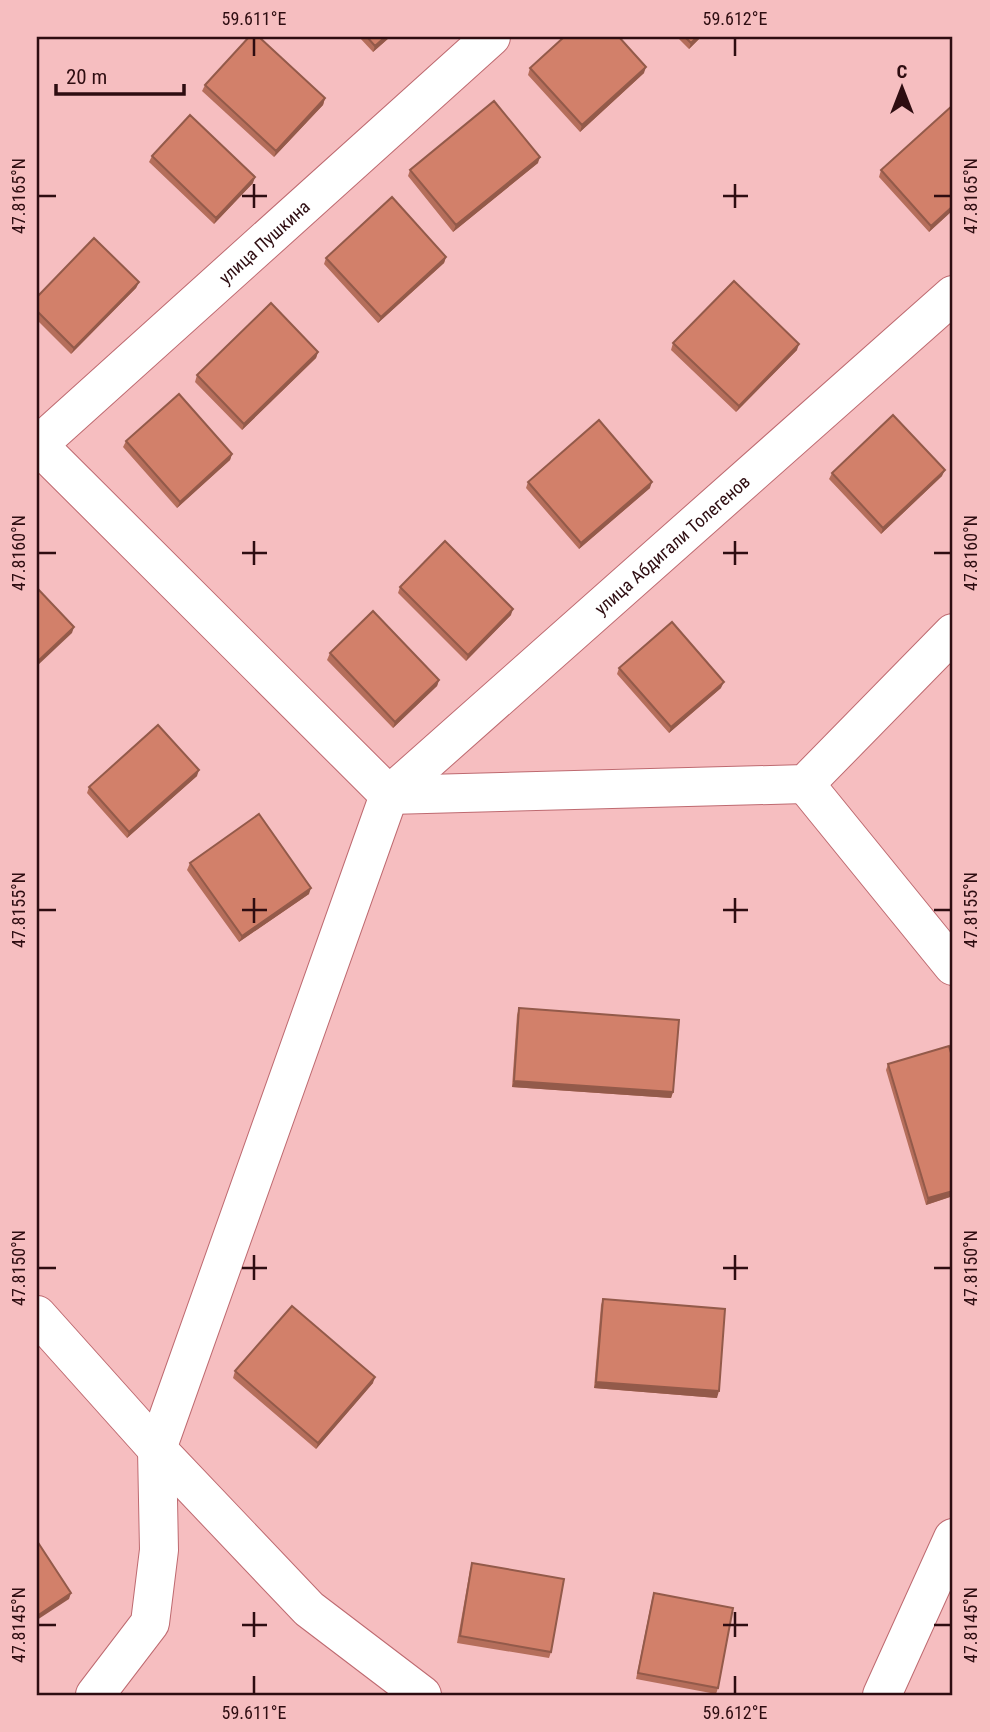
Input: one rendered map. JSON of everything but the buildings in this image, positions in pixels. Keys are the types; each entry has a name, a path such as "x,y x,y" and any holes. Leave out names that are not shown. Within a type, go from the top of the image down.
{"street":[{"name":"улица Пушкина","path":"37,444 491,37"},
{"name":"улица Абдигали Толегенов","path":"389,795 953,295"},
{"path":"37,444 389,795 805,784 953,633"},
{"path":"805,784 953,966"},
{"path":"95,1695 150,1623 159,1550 157,1449 389,795"},
{"path":"37,1314 157,1449 309,1609 422,1695"},
{"path":"882,1695 953,1538"}]}
